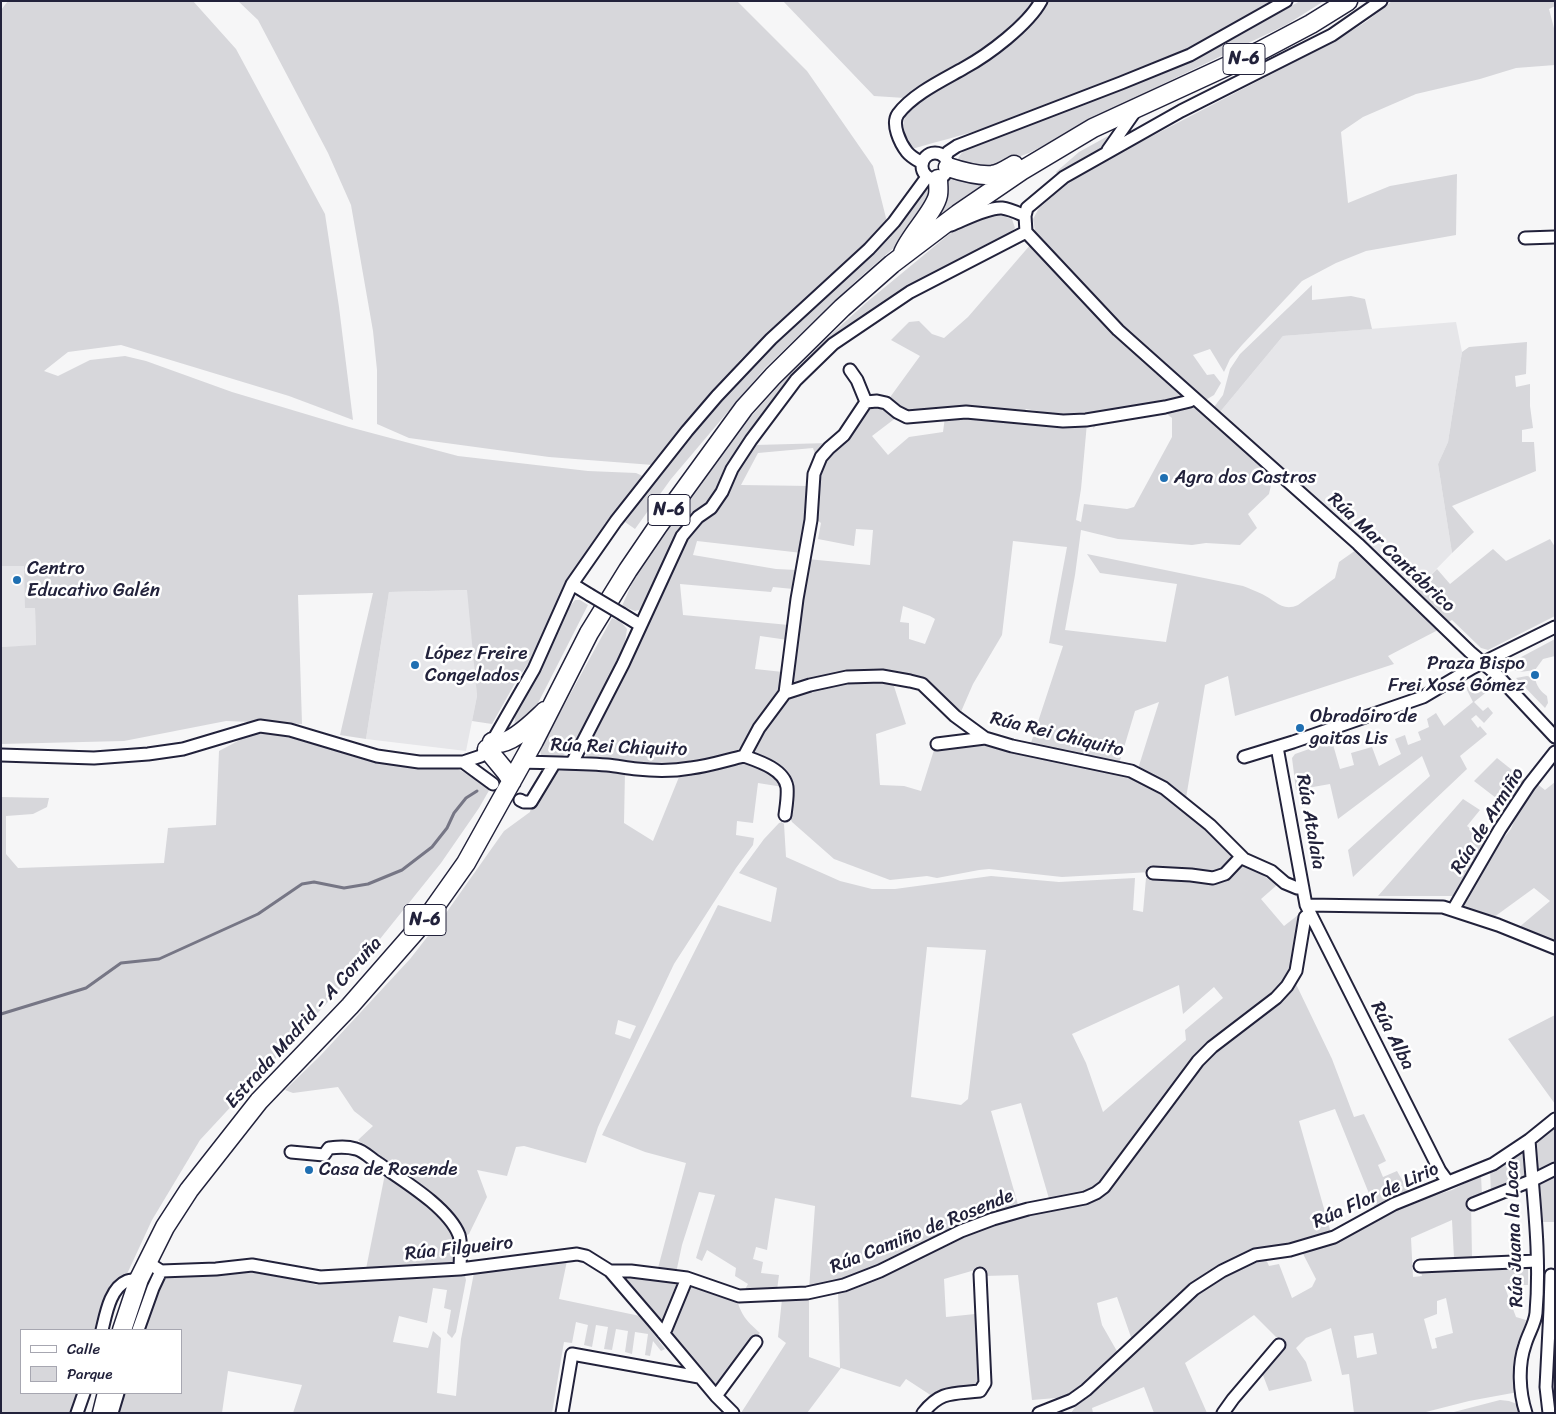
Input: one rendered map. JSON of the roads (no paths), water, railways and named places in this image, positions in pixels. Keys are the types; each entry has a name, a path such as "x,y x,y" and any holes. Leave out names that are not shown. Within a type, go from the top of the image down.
{"highway":[{"name":"Estrada Madrid - A Coruña","path":"122,1329 139,1279 154,1267 165,1227 189,1190 259,1101 350,1006 427,918 466,864 512,782 588,633 658,526 744,408 773,376 842,308 901,258 986,194 1093,128 1260,51 1311,24 1348,1"},
{"path":"901,258 907,243 934,204 938,194 939,170 992,175 1024,160 1050,153"},
{"path":"512,782 490,745 506,742 526,728 553,704"},
{"path":"102,1413 106,1394"}],"street":[{"path":"922,163 908,154 899,140 896,127 897,115 914,98 945,78 982,58 1010,36 1028,19 1041,1"},
{"path":"1,755 94,758 148,754 183,749 260,726 290,730 377,756 418,762 463,762 481,756 490,745 534,669 572,584 616,521 717,396 771,340 894,222 939,170 948,152 957,146 1122,83 1190,54 1286,1"},
{"path":"572,763 623,664 682,536 698,516 711,508 717,500 732,469 751,440 796,380 833,344 910,292 1026,232 1025,216 1027,208 1064,176 1181,111 1332,35 1381,1"},
{"path":"1106,153 1136,109"},
{"path":"938,154 939,170 923,171 922,163 927,157 938,154"},
{"path":"938,230 998,208 1025,216"},
{"name":"Rúa Mar Cantábrico","path":"1026,232 1118,330 1358,544 1496,674 1555,737"},
{"path":"1525,238 1555,237"},
{"path":"850,370 857,380 866,402"},
{"path":"866,402 877,401 886,403 907,417 966,412 1063,421 1086,420 1165,407 1190,401 1193,397"},
{"path":"785,815 787,786 781,775 764,764 744,756 759,728 785,693 811,520 814,474 821,457 844,435 866,402"},
{"path":"572,584 640,625"},
{"path":"1244,757 1423,697 1482,662 1555,627"},
{"name":"Rúa Rei Chiquito","path":"785,693 847,677 882,676 922,684 955,716 985,738 1012,746 1130,771 1164,788 1210,825 1241,857 1271,871 1285,882 1298,888 1303,888"},
{"path":"937,744 985,738"},
{"name":"Rúa Atalaia","path":"1277,746 1308,909"},
{"name":"Rúa de Armiño","path":"1453,910 1528,785 1555,752"},
{"name":"Rúa Rei Chiquito","path":"522,762 610,765 638,769 692,768 744,756"},
{"path":"463,762 494,784"},
{"path":"520,800 530,802 554,764"},
{"path":"1153,873 1213,878 1224,874 1241,857"},
{"path":"1308,909 1443,907 1498,925 1555,948"},
{"name":"Rúa Alba","path":"1308,909 1440,1171 1448,1182"},
{"name":"Rúa Camiño de Rosende","path":"610,1271 631,1271 687,1278 739,1296 807,1294 844,1285 880,1271 961,1231 993,1219 1028,1209 1085,1198 1096,1193 1104,1187 1198,1061 1212,1047 1276,998 1287,986 1296,971 1308,909"},
{"name":"Rúa Flor de Lirio","path":"1039,1413 1072,1400 1079,1395 1194,1289 1222,1271 1255,1256 1290,1250 1334,1237 1394,1204 1493,1164 1529,1140 1555,1119"},
{"name":"Rúa Juana la Loca","path":"1526,1413 1522,1397 1521,1368 1524,1347 1533,1327 1536,1314 1537,1274 1533,1180 1529,1140"},
{"path":"291,1152 324,1155 329,1148 343,1147 358,1150 409,1185 442,1210 455,1227 459,1236 460,1269"},
{"path":"1473,1204 1555,1170"},
{"name":"Rúa Filgueiro","path":"154,1267 216,1269 252,1265 320,1277 460,1269 577,1254 586,1256 610,1271 716,1396 725,1410"},
{"path":"1420,1266 1537,1261"},
{"path":"138,1329 153,1288 154,1267"},
{"path":"923,1413 937,1399 947,1394 980,1391 986,1383 980,1274"},
{"path":"1537,1274 1553,1275"},
{"name":"Rúa Juana la Loca","path":"1549,1413 1546,1387 1552,1329 1553,1275"},
{"path":"663,1332 666,1329 687,1278"},
{"path":"102,1329 112,1296 126,1282 139,1279"},
{"path":"1533,1327 1552,1329"},
{"path":"716,1396 756,1342"},
{"path":"1223,1413 1279,1345"},
{"path":"562,1413 572,1354 699,1377"},
{"path":"76,1413 84,1394"},
{"path":"112,1413 118,1394"}],"waterway":[{"path":"1,1014 86,988 121,963 159,959 258,914 302,884 314,882 344,888 368,884 402,870 432,847 466,798 477,791"}],"place":[{"name":"Agra dos Castros","path":"1164,478"},
{"name":"Centro Educativo Galén","path":"17,580"},
{"name":"López Freire Congelados","path":"415,665"},
{"name":"Praza Bispo Frei Xosé Gómez","path":"1535,675"},
{"name":"Obradoiro de gaitas Lis","path":"1300,728"},
{"name":"Casa de Rosende","path":"309,1170"}]}
